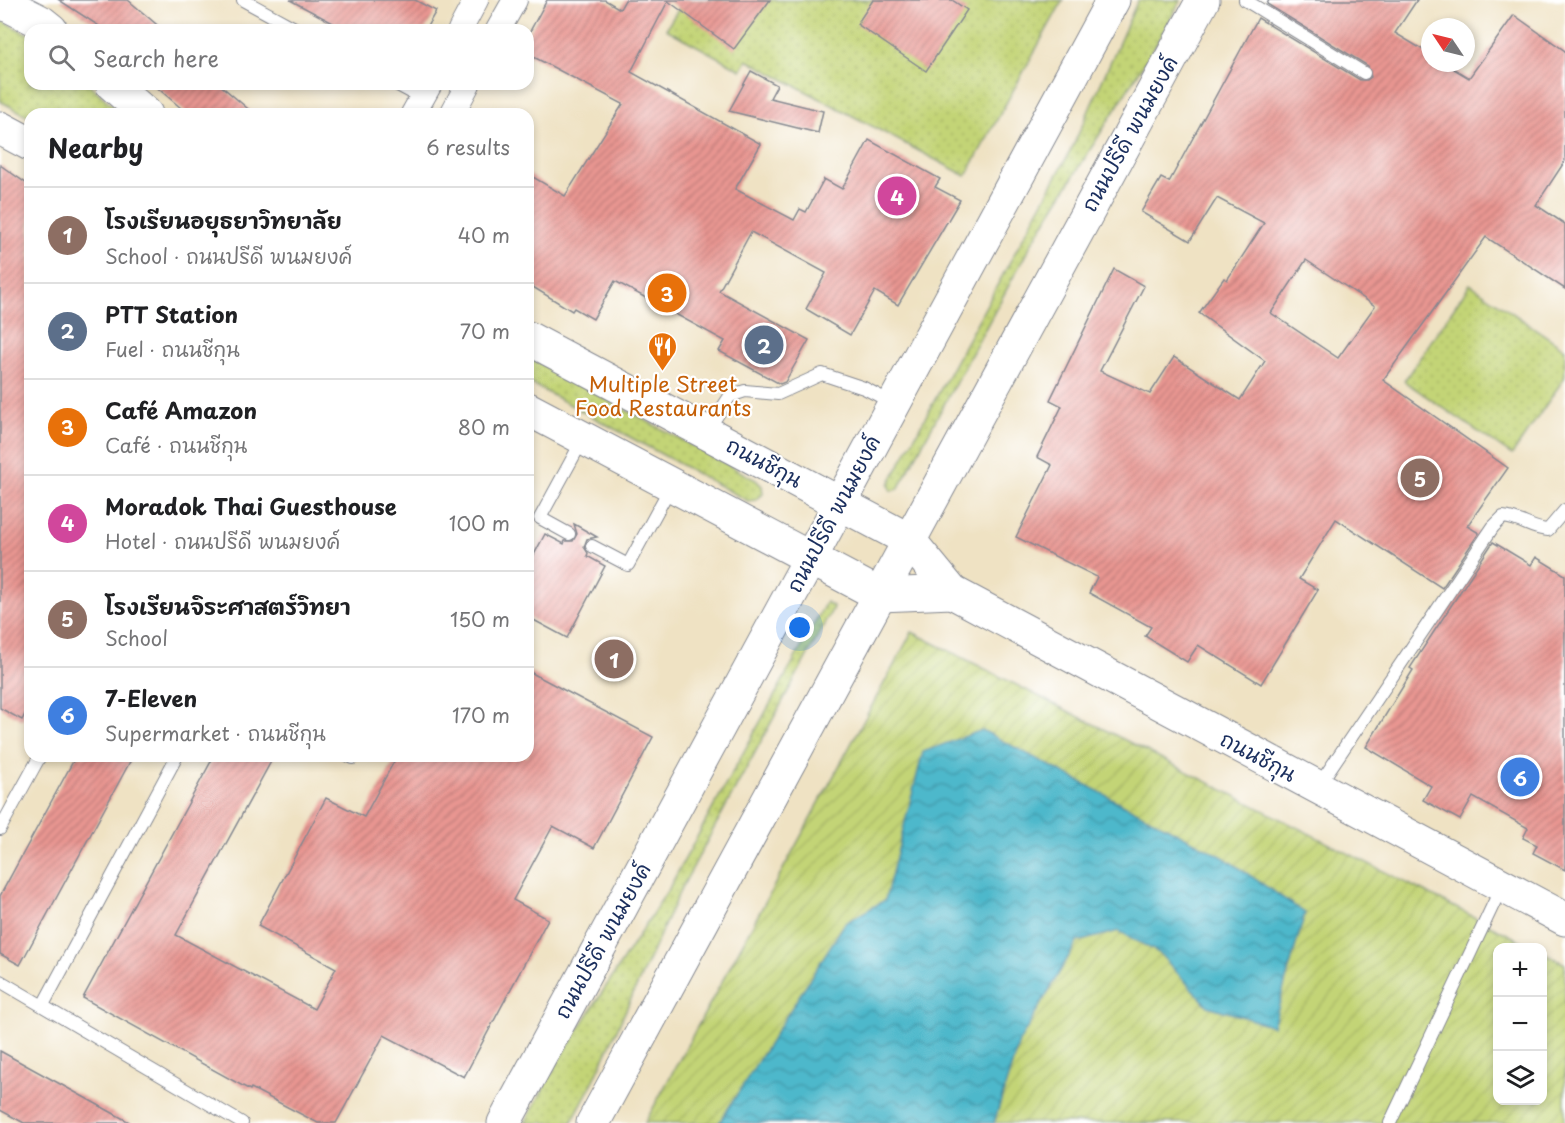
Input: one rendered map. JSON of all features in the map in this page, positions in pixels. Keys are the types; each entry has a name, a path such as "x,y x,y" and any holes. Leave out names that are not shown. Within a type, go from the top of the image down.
{"main road":[{"name":"ถนนปรีดี พนมยงค์","path":"504,1123 1113,0"},
{"name":"ถนนปรีดี พนมยงค์","path":"593,1123 1203,0"},
{"path":"0,1 44,24"},
{"path":"119,90 139,108"},
{"path":"0,128 24,141"},
{"name":"ถนนชีกุน","path":"534,341 909,540 952,592 1565,920"},
{"path":"534,412 880,596 952,592"}],"street":[{"path":"463,24 476,0"},
{"path":"501,24 515,0"},
{"path":"455,108 465,90"}],"lane":[{"path":"243,0 286,24"},
{"path":"1245,0 1364,73"},
{"path":"406,90 422,99"},
{"path":"706,432 730,396 745,392 778,394 822,374 864,388 894,403"},
{"path":"569,534 540,518 583,438"},
{"path":"592,546 628,565 672,485"},
{"path":"1316,788 1493,527 1503,517 1519,518 1536,529 1548,530 1565,510"},
{"path":"0,829 37,762"},
{"path":"43,1005 174,762"},
{"path":"1390,1123 1502,886"},
{"path":"0,981 243,1123"}],"green space":[{"path":"684,0 1063,0 966,176 747,60 741,70 666,29"},
{"path":"1138,0 1181,0 1158,41 1033,241 898,489 891,491 889,484 1073,146"},
{"path":"0,20 24,32 24,90 95,90 115,108 24,108 24,114 0,101"},
{"path":"1470,284 1565,349 1565,377 1512,455 1404,381"},
{"path":"534,360 756,480 762,486 763,494 756,500 748,501 534,385"},
{"path":"826,602 833,606 832,610 679,893 594,1080 571,1123 525,1123 559,1060 669,888"},
{"path":"912,632 1525,943 1493,943 1493,1105 1547,1105 1547,954 1565,964 1565,1123 645,1123"}],"water":[{"path":"982,730 1223,857 1305,913 1273,1026 1208,1006 1159,953 1119,931 1077,942 1019,1042 994,1123 719,1123 845,923 885,900 923,752"}],"building":[{"path":"59,0 128,0 156,24 96,24"},
{"path":"290,0 415,0 436,11 428,24 335,24"},
{"path":"547,0 605,0 620,9 625,0 770,0 734,49 668,1 631,72 761,144 735,189 794,220 800,209 806,212 824,179 842,189 869,140 940,179 935,187 960,200 898,305 875,291 850,335 806,309 826,273 751,232 719,291 809,340 785,382 780,384 719,351 725,341 615,281 593,319 574,308 572,311 534,288 534,178 565,196 623,104 534,57 534,24"},
{"path":"873,0 952,0 967,10 926,71 857,24"},
{"path":"1269,0 1417,0 1395,33 1421,49 1421,72 1459,72 1469,78 1514,15 1565,51 1565,161 1536,205 1565,224 1565,289 1486,237 1383,380 1508,468 1467,526 1479,533 1442,588 1336,519 1299,579 1318,590 1261,684 1198,645 1187,662 1145,636 1151,627 1089,593 1097,577 1016,537 1052,465 1037,457 1062,406 1050,400 1114,269 1144,286 1100,371 1150,394 1174,357 1240,400 1265,361 1199,313 1224,278 1227,280 1264,223 1217,198 1190,241 1141,212 1161,178 1169,182 1258,18 1360,80 1367,80 1371,77 1368,66 1267,4","holes":["1306,260 1375,306 1338,358 1271,313"]},
{"path":"751,71 777,85 770,98 823,111 818,133 729,111"},
{"path":"160,90 226,90 247,108 181,108"},
{"path":"0,165 24,182 24,716 22,720 0,708"},
{"path":"574,524 597,537 587,539 584,547 588,553 587,556 605,566 567,638 534,620 534,555 545,534 564,544 565,541 573,541 577,534"},
{"path":"1493,542 1531,565 1536,557 1565,575 1565,870 1533,853 1537,845 1523,838 1528,828 1473,797 1460,820 1423,800 1431,786 1366,747 1413,670 1410,668"},
{"path":"534,674 653,737 594,848 553,826 513,900 548,919 464,1077 384,1035 336,1123 318,1123 251,1088 250,1090 83,998 211,762 271,762 176,935 314,1009 336,968 258,926 326,798 364,817 394,762 534,762"},
{"path":"73,762 130,762 20,965 0,954 0,896"},
{"path":"0,1051 131,1123 24,1123 0,1110"}],"place":[{"name":"Moradok Thai Guesthouse","path":"897,196"},
{"name":"Café Amazon","path":"667,293"},
{"name":"PTT Station","path":"764,345"},
{"name":"Multiple Street Food Restaurants","path":"663,372"},
{"name":"โรงเรียนจิระศาสตร์วิทยา","path":"1420,478"},
{"name":"โรงเรียนอยุธยาวิทยาลัย","path":"614,659"},
{"name":"7-Eleven","path":"1520,777"}]}
